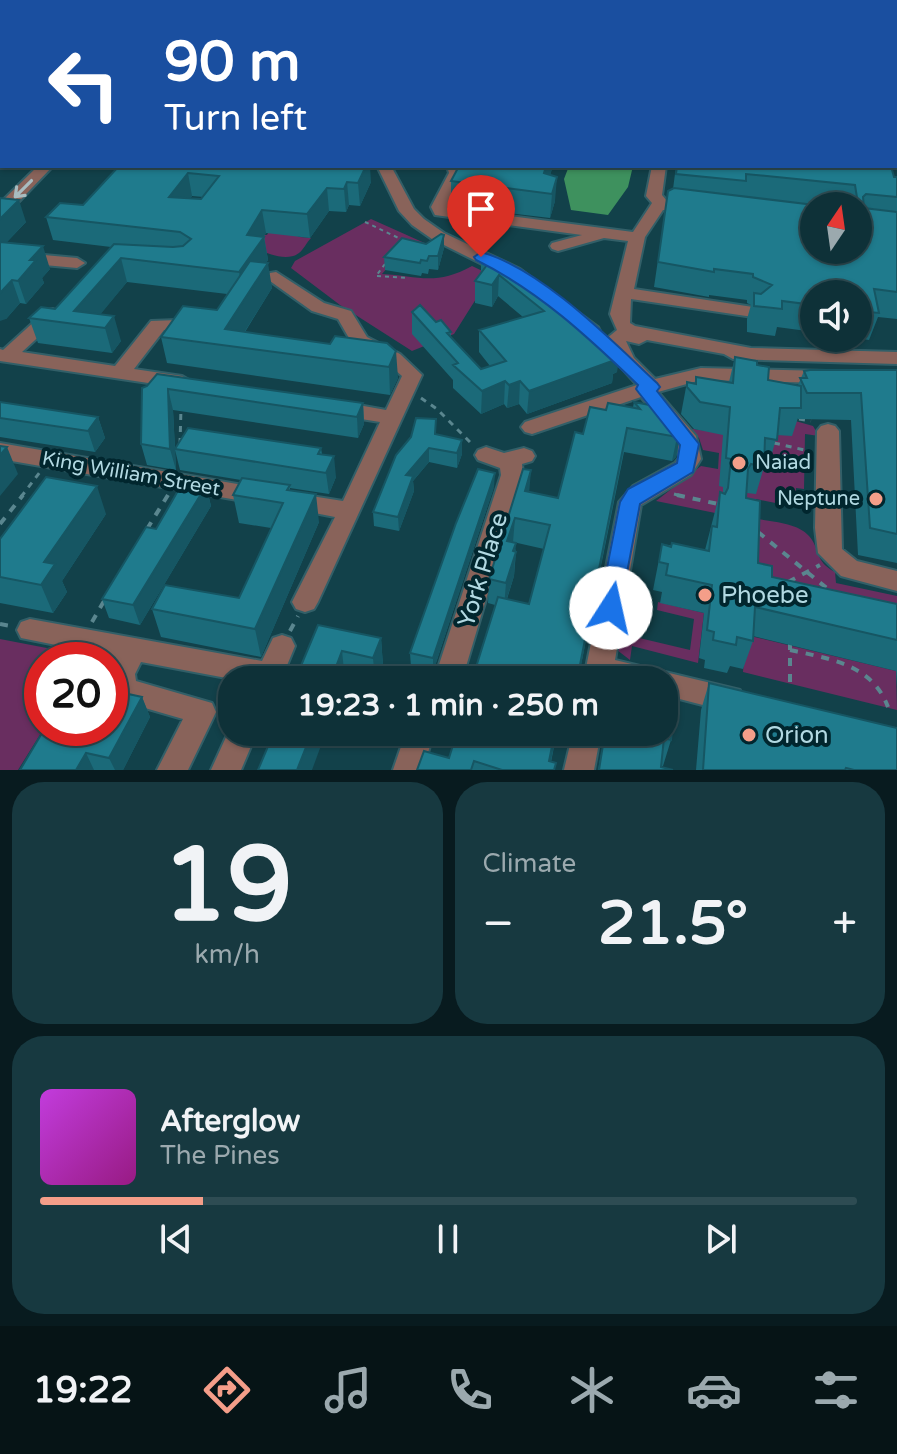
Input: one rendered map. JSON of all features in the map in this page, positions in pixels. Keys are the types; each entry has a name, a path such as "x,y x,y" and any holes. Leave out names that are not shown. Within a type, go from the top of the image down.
{"street":[{"path":"0,212 44,168"},
{"path":"385,168 407,211 418,222 446,240 506,268 548,297 605,329 702,351 827,358 897,358"},
{"path":"454,168 455,174 439,208 444,213 637,237"},
{"path":"659,168 654,196 661,204"},
{"path":"605,329 619,317 637,237 655,208 661,204 713,209"},
{"path":"558,246 608,233"},
{"path":"0,256 77,263"},
{"path":"276,277 318,307 345,315 360,341 407,368 412,375 305,602"},
{"path":"624,296 753,312"},
{"path":"4,355 65,302"},
{"path":"121,372 158,325 201,322"},
{"path":"599,666 630,502 636,495 680,471 689,462 688,441 605,329"},
{"path":"4,355 195,384"},
{"path":"532,427 648,388 711,372 897,378"},
{"path":"318,405 394,418"},
{"path":"819,426 828,454 827,544 832,555 839,563 855,571 897,581"},
{"name":"King William Street","path":"0,451 350,511"},
{"name":"York Place","path":"452,666 517,458 486,455"},
{"path":"30,630 218,667"},
{"path":"273,666 282,646"},
{"path":"134,649 121,674 124,690 202,712 172,770"},
{"path":"678,686 757,705"},
{"path":"226,770 237,746"},
{"path":"408,770 416,746"},
{"path":"579,770 584,746"}],"path":[{"path":"365,222 406,239 405,243"},
{"path":"385,264 376,276 409,278"},
{"path":"144,534 180,454 181,405 195,384"},
{"path":"408,389 437,409 486,455"},
{"path":"795,415 800,420 819,426"},
{"path":"771,440 797,449 828,454"},
{"path":"787,467 796,463 797,449"},
{"path":"0,524 49,460"},
{"path":"665,492 721,504"},
{"path":"750,524 777,549 809,571 830,592"},
{"path":"776,587 823,564"},
{"path":"82,640 105,600"},
{"path":"282,646 305,602"},
{"path":"790,683 791,637"},
{"path":"790,650 859,668 888,707"}],"shaded area":[{"path":"568,168 633,168 628,187 608,215 571,210 564,179"},
{"path":"371,219 438,249 402,251 382,274 437,278 472,266 491,275 454,334 412,351 340,305 291,268 295,261"},
{"path":"272,226 311,238 299,253 282,257 262,251 228,231 267,235"},
{"path":"792,420 813,426 819,436 805,434 804,489 796,488 795,507 756,499 755,509 742,505 754,428"},
{"path":"687,428 727,434 723,493 730,516 656,501 701,466 718,469 719,453 703,450 699,438"},
{"path":"753,518 804,531 813,541 824,564 835,572 836,583 897,596 897,635 746,602"},
{"path":"658,602 704,613 698,663 632,646 630,660 617,650 614,632 690,650 694,619 657,610"},
{"path":"746,635 896,671 897,710 743,672"},
{"path":"0,639 24,644 24,746 33,746 18,770 0,770"}],"building":[{"path":"117,168 365,168 358,183 347,182 344,189 327,188 307,214 262,210 247,235 264,237 239,272 121,258 74,311 114,316 105,328 29,318 41,307 55,309 114,244 173,247 183,246 191,239 180,232 46,217 60,203 83,205","holes":["188,173 219,176 201,199 169,197"]},
{"path":"458,168 545,168 544,173 557,177 552,194 451,181"},
{"path":"677,168 892,168 894,177 897,177 897,197 856,192 855,185 746,174 746,181 676,174"},
{"path":"674,188 800,203 800,264 872,264 872,209 897,212 897,292 874,289 879,313 872,312 872,280 800,280 800,303 782,301 782,309 754,306 754,293 761,294 772,285 753,277 753,274 714,269 714,272 658,262 668,191"},
{"path":"0,198 19,200 0,219"},
{"path":"444,235 438,256 429,256 427,261 421,260 420,263 384,257 402,238 426,244"},
{"path":"0,242 43,246 30,260 36,260 18,281 12,280 0,293"},
{"path":"481,260 508,266 566,311 561,313 588,334 600,330 621,350 609,353 615,360 529,391 520,381 509,385 505,381 482,391 453,365 458,363 412,312 420,305 436,322 441,320 451,332 447,333 481,369 506,361 479,330 544,311 499,275 492,285 475,281 487,265"},
{"path":"250,261 268,263 225,329 330,344 335,336 387,343 396,351 389,367 161,337 183,306 217,310"},
{"path":"735,357 769,367 768,380 801,386 801,408 780,408 777,440 765,438 764,467 751,464 748,469 746,498 760,501 758,563 772,566 772,577 897,604 897,640 755,607 753,641 737,637 736,645 713,640 714,632 707,630 712,585 666,575 668,564 659,562 662,544 671,547 672,543 709,551 712,526 717,527 720,492 725,494 728,488 731,459 726,458 730,407 700,402 687,387 687,382 696,384 696,377 733,383"},
{"path":"897,370 897,534 870,528 861,393 807,393 800,378 807,378 804,371"},
{"path":"157,374 363,403 357,417 168,389 170,449 141,444 142,388"},
{"path":"0,402 98,417 88,431 0,418"},
{"path":"634,402 670,409 679,420 681,433 677,437 627,428 580,666 476,666 498,597 529,604 550,525 515,518 507,541 516,543 513,551 516,552 506,583 489,579 523,469 531,470 525,491 558,498 575,432 583,434 590,407 606,410 608,403 640,409"},
{"path":"416,418 436,419 435,434 462,440 457,453 429,448 406,475 413,476 398,517 373,512 396,455 411,437"},
{"path":"188,428 321,448 318,454 334,456 326,473 175,449"},
{"path":"478,469 495,473 433,658 410,653 456,523"},
{"path":"46,477 97,486 44,562 55,564 41,585 0,577 0,539"},
{"path":"242,478 290,485 287,490 316,494 255,629 152,609 165,585 239,598 283,503 233,495"},
{"path":"183,482 206,486 133,605 102,599 146,527 156,529"},
{"path":"318,625 381,638 373,658 342,651 336,666 301,666"},
{"path":"709,683 897,728 897,770 703,770"},
{"path":"128,694 142,697 128,723"},
{"path":"34,746 115,746 109,758 86,753 76,770 20,770"},
{"path":"268,746 306,746 297,770 258,770"},
{"path":"453,746 552,746 549,761 556,763 554,770 502,770 474,761 471,770 417,770 424,751 449,758"},
{"path":"603,746 663,746 661,767 673,770 599,770"}],"place":[{"name":"Naiad","path":"739,463"},
{"name":"Neptune","path":"876,499"},
{"name":"Phoebe","path":"705,595"},
{"name":"Orion","path":"749,735"}],"route":[{"path":"481,257 514,273 582,322 651,387 645,389 690,444 686,467 636,495 630,502 611,608"}]}
